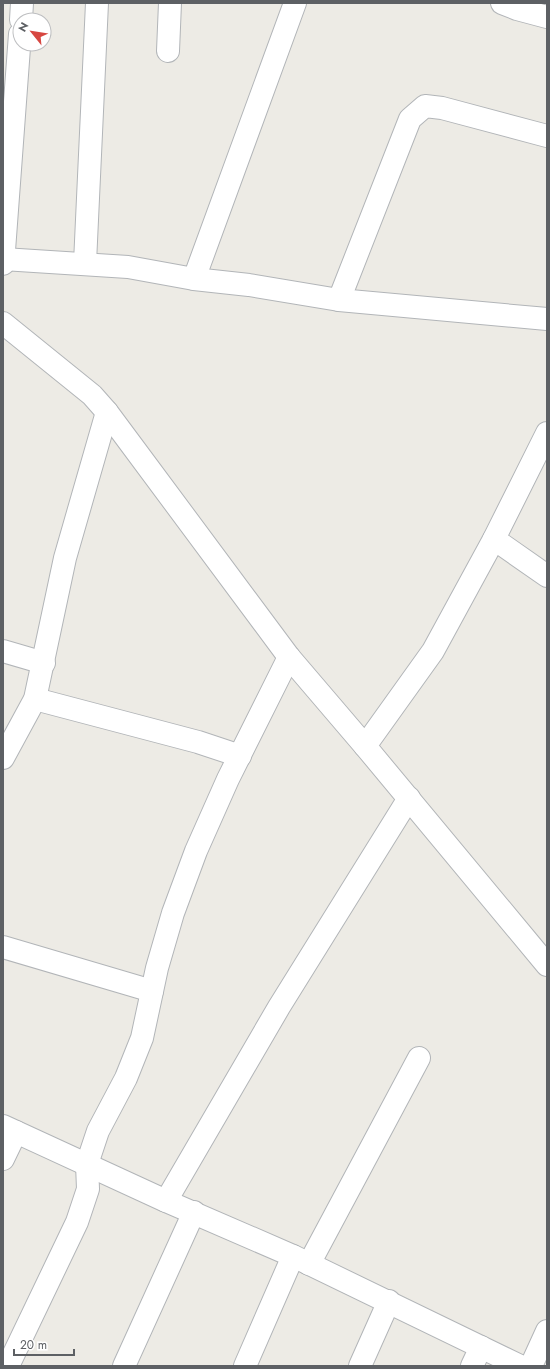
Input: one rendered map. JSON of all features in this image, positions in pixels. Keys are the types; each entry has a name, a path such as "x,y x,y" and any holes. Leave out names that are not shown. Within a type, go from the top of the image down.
{"street":[{"path":"85,263 97,3"},
{"path":"168,51 170,3"},
{"path":"194,279 295,3"},
{"path":"502,3 547,17"},
{"path":"3,264 19,52"},
{"path":"339,300 410,119 425,106 442,108 547,136"},
{"path":"3,259 85,263 128,267 194,279 250,285 339,300 547,319"},
{"path":"3,323 92,395 107,412 289,657 409,798 547,965"},
{"path":"3,758 35,699 65,558 107,412"},
{"path":"365,746 433,650 494,539 547,433"},
{"path":"494,539 547,576"},
{"path":"3,651 44,662"},
{"path":"8,1366 76,1222 88,1188 87,1164 98,1131 126,1078 142,1038 152,991 173,913 193,858 240,756 289,657"},
{"path":"35,699 198,742 240,756"},
{"path":"166,1201 279,1007 409,798"},
{"path":"3,947 152,991"},
{"path":"245,1366 301,1260 419,1058"},
{"path":"3,1158 9,1129 166,1201 301,1260 390,1302 477,1356 520,1366"},
{"path":"124,1366 194,1212"},
{"path":"360,1366 390,1302"},
{"path":"531,1366 547,1331"}]}
